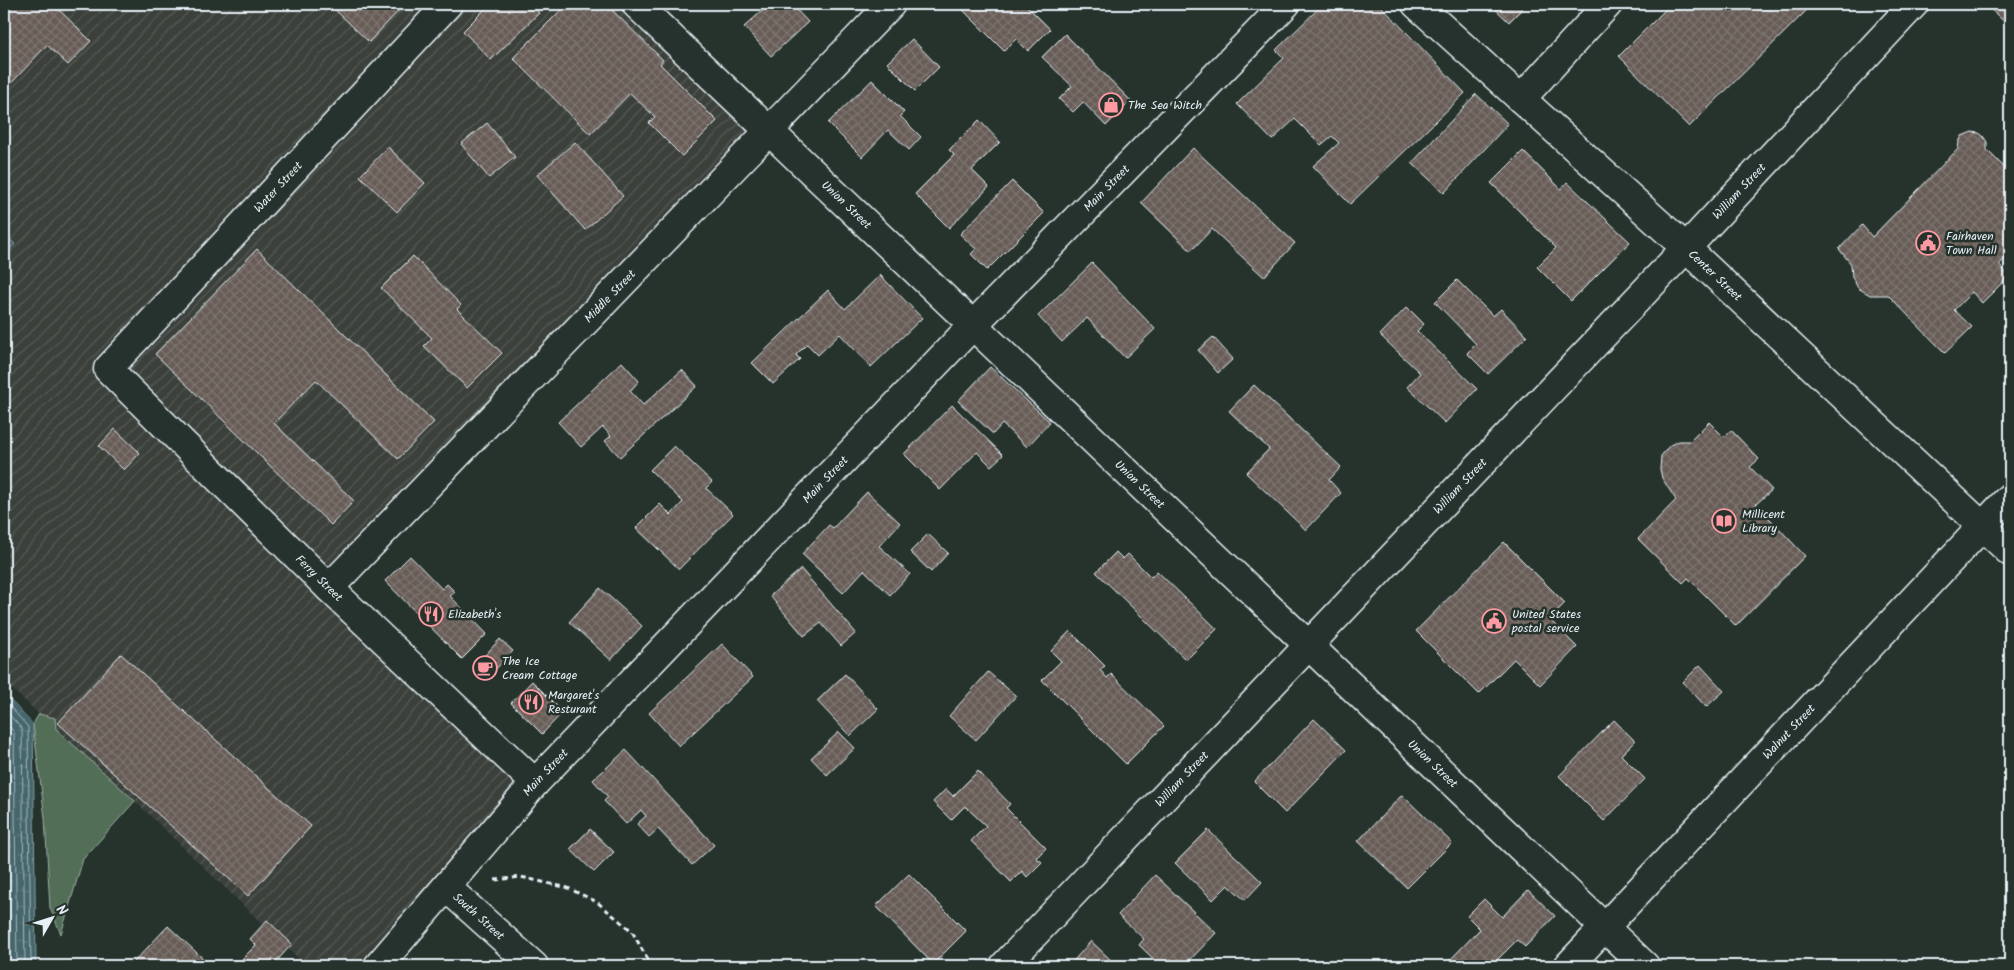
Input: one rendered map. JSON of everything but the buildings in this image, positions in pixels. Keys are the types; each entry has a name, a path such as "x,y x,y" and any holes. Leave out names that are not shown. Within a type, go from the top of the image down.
{"street":[{"name":"Water Street","path":"108,369 448,4"},
{"name":"Union Street","path":"636,4 1645,966"},
{"name":"Middle Street","path":"328,588 891,4"},
{"name":"Main Street","path":"378,966 534,783 973,325 1286,4"},
{"name":"Center Street","path":"1416,4 1686,248 2010,552"},
{"path":"1520,99 1608,4"},
{"name":"William Street","path":"1004,966 1686,248 1914,4"},
{"name":"Ferry Street","path":"108,369 328,588 534,783"},
{"name":"Walnut Street","path":"1568,966 2010,497"},
{"name":"South Street","path":"446,887 534,966"}],"path":[{"path":"446,887 521,877 568,888 597,902 632,931 651,966"}],"shaded area":[{"path":"4,4 636,4 768,130 329,588 535,783 378,966 306,966 135,801 4,682 4,256 15,244 4,234"}],"green space":[{"path":"39,714 55,718 56,729 135,801 83,859 61,934 50,908 45,818 33,724"}],"water":[{"path":"4,234 15,244 4,256"},
{"path":"4,693 33,724 36,966 4,966"}],"pier":[{"path":"4,691 34,722 33,724 4,693"}],"place":[{"name":"The Sea Witch","path":"1111,105"},
{"name":"Fairhaven Town Hall","path":"1928,243"},
{"name":"Millicent Library","path":"1724,521"},
{"name":"Elizabeth's","path":"431,614"},
{"name":"United States postal service","path":"1494,621"},
{"name":"The Ice Cream Cottage","path":"485,668"},
{"name":"Margaret's Resturant","path":"531,702"}]}
